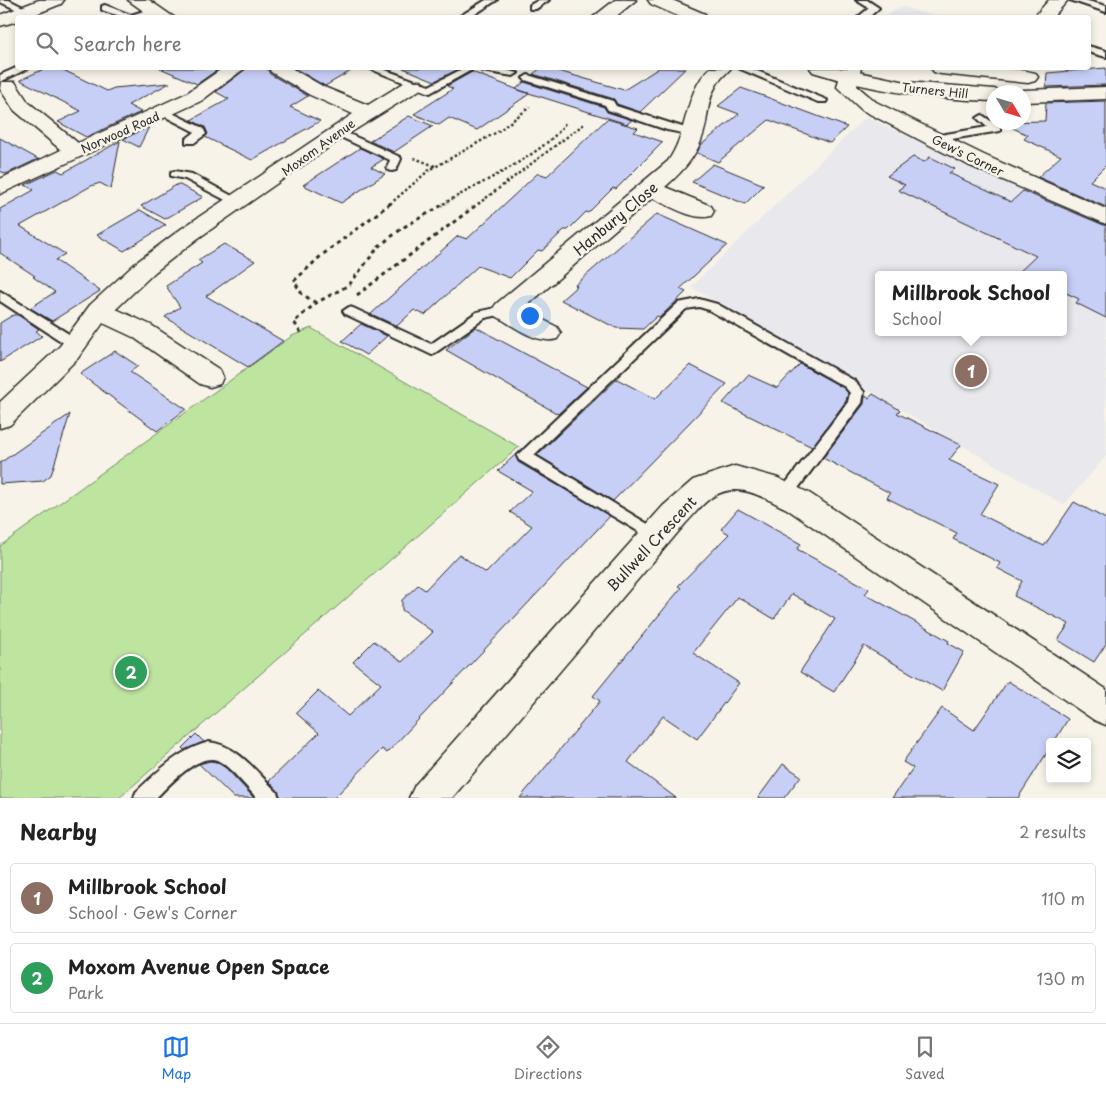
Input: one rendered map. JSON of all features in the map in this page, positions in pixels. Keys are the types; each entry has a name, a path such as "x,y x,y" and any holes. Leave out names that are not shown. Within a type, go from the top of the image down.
{"street":[{"path":"0,20 55,0"},
{"path":"605,15 626,0"},
{"path":"657,0 692,15"},
{"path":"1045,15 1059,0"},
{"name":"Norwood Road","path":"0,187 194,97 232,70"},
{"name":"Moxom Avenue","path":"281,70 317,91 367,112"},
{"name":"Hanbury Close","path":"505,310 676,166 689,147 701,92 713,75 719,70"},
{"name":"Turners Hill","path":"835,70 850,72 897,86 986,94"},
{"path":"951,70 1026,84 1106,93"},
{"name":"Gew's Corner","path":"850,72 847,87 857,98 934,139 1106,217"},
{"path":"3,82 22,106 76,152"},
{"name":"Moxom Avenue","path":"237,202 367,112 414,85"},
{"path":"650,189 703,211"},
{"path":"0,418 26,396 75,344 99,311 146,267 237,202"},
{"path":"505,310 548,333"},
{"path":"99,311 142,330 210,377"},
{"name":"Bullwell Crescent","path":"428,798 674,514 703,488 735,477 768,486 798,501 1106,709"}],"lane":[{"path":"466,15 493,0"},
{"path":"533,7 545,0"},
{"path":"860,0 875,8 865,15"},
{"path":"1074,0 1106,10"},
{"path":"4,1 25,10"},
{"path":"136,15 153,6"},
{"path":"105,8 122,15"},
{"path":"1091,50 1106,54"},
{"path":"3,82 21,70"},
{"path":"378,70 430,90 466,70"},
{"path":"492,70 513,74"},
{"path":"747,70 822,100"},
{"path":"528,78 609,103 612,108 671,128 693,132"},
{"path":"164,112 199,130 201,134 190,141"},
{"path":"934,139 996,129 982,118"},
{"path":"338,132 396,159 392,168"},
{"path":"175,174 188,176 237,202"},
{"path":"0,295 75,344"},
{"path":"656,536 524,456 682,306 699,303 713,307 850,384 857,392 856,403 785,495"},
{"path":"349,311 432,350 481,315 505,310"},
{"path":"143,798 185,760 206,751 219,752 270,798"}],"path":[{"path":"316,303 306,298 296,287 294,281 305,269 333,246 372,219 435,166 495,135 530,107"},
{"path":"301,333 294,322 316,303 349,285 379,246 404,227 534,152 560,132 565,123"},
{"path":"349,311 356,295 584,124"}],"shaded area":[{"path":"900,6 930,15 888,15"},
{"path":"866,117 1106,228 1106,456 1064,505 691,287"}],"green space":[{"path":"311,328 519,447 119,798 0,798 0,546 292,336"}],"building":[{"path":"1106,68 1106,85 1046,87 1047,73"},
{"path":"42,70 63,70 107,91 114,88 170,83 128,105 141,112 86,137 58,122 81,111 20,80"},
{"path":"165,70 217,70 197,84"},
{"path":"244,70 268,70 270,74 308,96 290,107 320,121 252,160 205,137 208,134 205,127 191,120 229,99 216,92"},
{"path":"297,70 353,70 325,86"},
{"path":"408,70 457,70 435,81"},
{"path":"538,70 555,70 624,90 656,70 684,70 640,112 617,104 614,99 533,74"},
{"path":"472,72 529,94 477,130 449,118 439,125 414,114 453,89 447,86"},
{"path":"524,82 604,107 607,112 632,120 627,124 516,89"},
{"path":"741,88 847,127 830,143 769,120 718,162 697,153 701,145 739,114 718,106"},
{"path":"1106,101 1106,165 1090,181 1106,188 1106,207 1038,177 1061,156 1024,139 1028,135 1017,130 1031,130 1031,121 1045,121 1046,103"},
{"path":"409,116 433,126 394,152 370,141"},
{"path":"607,119 638,128 634,132 663,142 616,189 613,188 588,213 586,212 568,230 564,230 542,251 538,250 510,278 478,266 425,315 414,310 397,326 371,314 458,236 467,239 538,173 547,176"},
{"path":"149,127 139,147 123,139"},
{"path":"0,138 38,159 6,174 0,171"},
{"path":"120,141 111,189 100,183 91,186 20,226 65,254 55,260 100,291 52,321 30,308 55,292 0,253 0,209 34,190 25,185 57,170 63,173"},
{"path":"360,148 384,159 371,167 385,174 341,203 303,185"},
{"path":"913,157 924,162 930,157 955,169 949,173 1011,202 1023,191 1106,226 1106,318 1076,303 1079,299 1067,293 1067,271 1020,271 1036,256 898,190 905,185 887,176"},
{"path":"713,164 764,185 745,204 692,182"},
{"path":"178,184 203,197 165,219 141,206"},
{"path":"140,210 166,225 124,251 97,235"},
{"path":"657,214 727,245 680,289 686,292 660,317 657,316 643,329 616,328 561,300 577,286 575,285"},
{"path":"224,244 255,261 206,296 283,341 248,367 165,317 180,307 166,286 202,263 198,260"},
{"path":"13,315 18,315 39,329 36,331 42,336 0,362 0,323"},
{"path":"361,324 387,336 366,355 342,341"},
{"path":"476,327 587,387 558,414 446,350"},
{"path":"115,351 138,366 130,372 186,409 157,431 80,374"},
{"path":"800,364 844,388 848,393 846,401 812,447 723,403 748,375 777,388"},
{"path":"690,365 727,384 613,501 537,455 617,379 655,399"},
{"path":"873,394 900,410 897,413 961,445 949,460 999,484 980,514 1044,546 1074,502 1106,519 1106,644 1094,662 1058,640 1069,624 1014,596 1022,581 997,568 1000,563 953,539 957,533 887,498 890,493 823,458 864,404 865,396 869,398"},
{"path":"70,414 51,475 43,481 0,484 0,463"},
{"path":"516,454 518,462 610,516 387,753 382,749 334,798 281,798 278,791 269,781 319,733 296,713 318,691 348,716 381,684 353,662 374,641 402,662 433,632 402,610 402,600 418,585 425,590 459,554 486,573 532,526 510,512 532,491 498,471"},
{"path":"738,509 801,544 797,549 869,589 865,594 949,641 948,643 964,652 942,691 864,646 834,692 800,672 835,619 792,594 774,619 738,597 693,653 739,683 697,739 663,716 628,762 676,798 520,798 600,701 593,696 681,588 678,586 729,534 721,529"},
{"path":"1008,681 1068,719 1056,738 1046,738 1046,754 1018,798 892,798 913,768 903,762 942,708 974,730"},
{"path":"196,734 204,742 184,750 182,748"},
{"path":"210,761 226,768 254,798 234,798 199,764"},
{"path":"783,764 801,776 784,798 758,798"}],"place":[{"name":"Millbrook School","path":"971,371"},
{"name":"Moxom Avenue Open Space","path":"131,672"}]}
